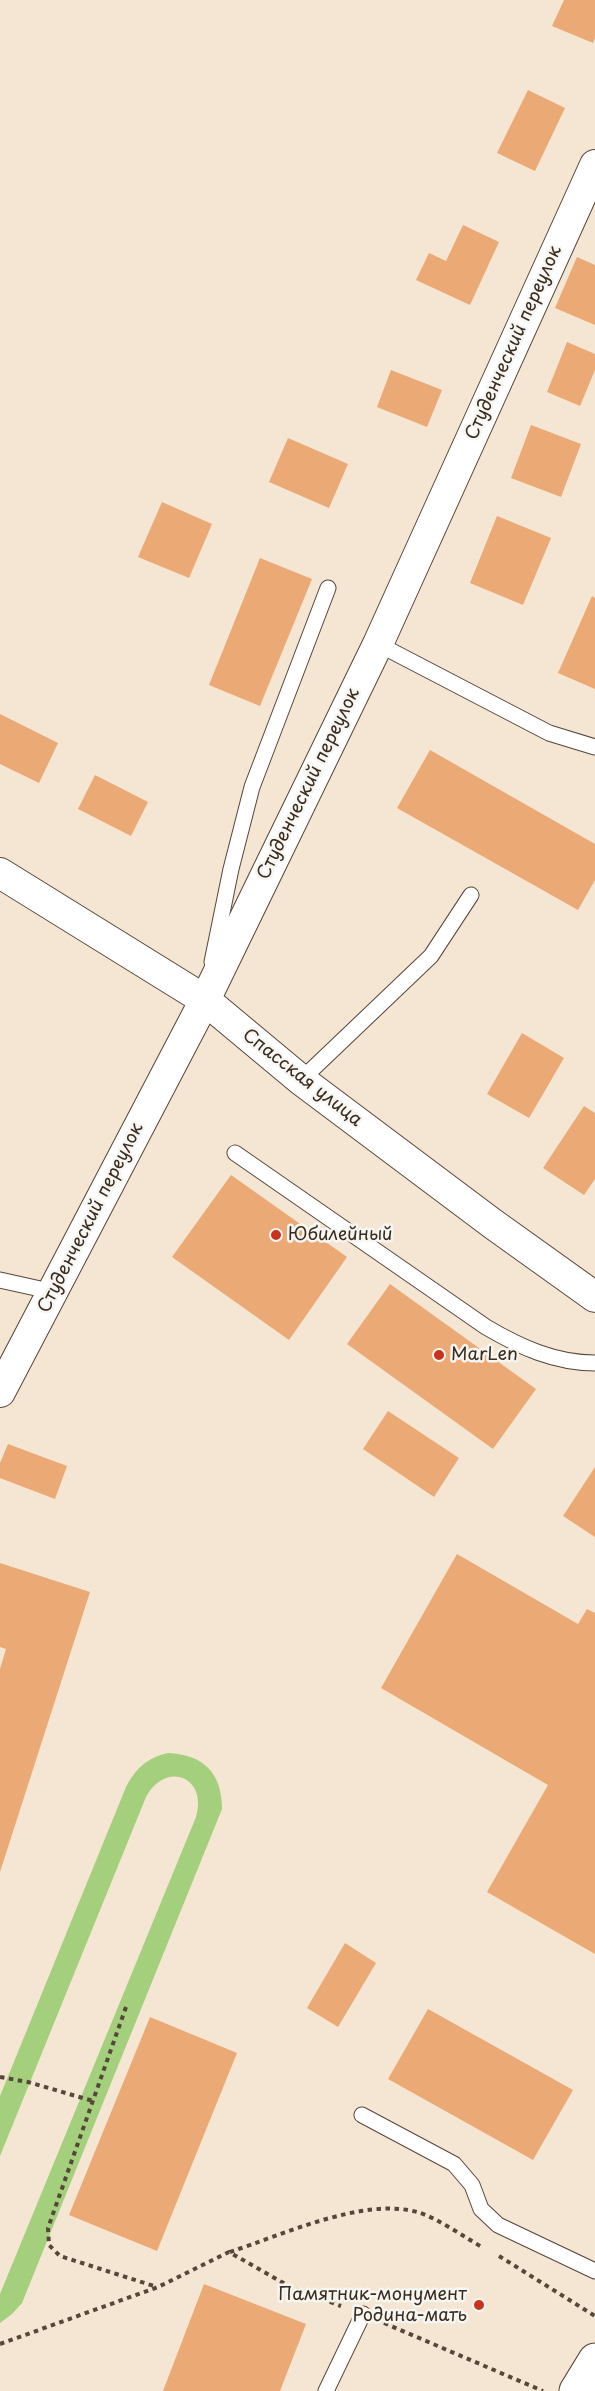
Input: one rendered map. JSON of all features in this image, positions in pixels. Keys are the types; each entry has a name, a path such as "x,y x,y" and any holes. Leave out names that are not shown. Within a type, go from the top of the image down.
{"street":[{"name":"Студенческий переулок","path":"0,1392 204,1000 378,644 595,165"},
{"name":"Спасская улица","path":"0,873 204,1000 301,1080 492,1224 595,1297"},
{"path":"576,2391 595,2360"}],"lane":[{"path":"204,1000 231,869 252,787 328,588"},
{"path":"378,644 549,733 595,747"},
{"path":"301,1080 431,956 471,895"},
{"path":"235,1153 486,1327 517,1345 557,1359 595,1363"},
{"path":"0,1280 54,1292"},
{"path":"362,2115 454,2164 472,2185 482,2209 498,2225 595,2271"},
{"path":"326,2391 363,2314"}],"path":[{"path":"126,2007 48,2228 49,2245 60,2256 158,2287"},
{"path":"0,2077 28,2082 93,2101"},
{"path":"0,2344 158,2287 229,2252 339,2216 371,2208 397,2208 419,2212 502,2258 595,2316"},
{"path":"229,2252 294,2289 363,2314 543,2391"}],"green space":[{"path":"168,1753 192,1758 208,1768 219,1785 222,1809 22,2303 0,2323 0,2294 196,1817 198,1803 196,1792 191,1783 183,1778 164,1779 154,1786 146,1797 0,2156 0,2096 126,1787 143,1765"}],"building":[{"path":"564,0 595,0 593,43 552,26"},
{"path":"528,90 565,108 535,171 497,153"},
{"path":"463,225 499,242 470,305 416,280 429,253 446,261"},
{"path":"577,257 595,265 595,325 555,308"},
{"path":"567,342 595,354 595,370 580,406 547,392"},
{"path":"391,370 442,390 427,427 377,407"},
{"path":"531,425 581,444 561,497 511,478"},
{"path":"288,438 348,464 329,508 269,482"},
{"path":"162,502 212,524 189,578 138,557"},
{"path":"497,516 551,538 523,605 470,583"},
{"path":"260,558 312,579 260,706 209,685"},
{"path":"592,596 595,598 595,689 558,673"},
{"path":"0,714 58,743 39,783 0,764"},
{"path":"430,750 595,844 595,880 578,910 397,808"},
{"path":"95,775 148,802 131,836 78,809"},
{"path":"522,1033 564,1058 529,1118 487,1094"},
{"path":"584,1106 595,1113 595,1179 584,1195 543,1168"},
{"path":"231,1175 347,1257 289,1340 172,1257"},
{"path":"390,1284 536,1389 493,1449 347,1344"},
{"path":"388,1411 459,1458 434,1497 363,1449"},
{"path":"8,1444 67,1466 55,1499 0,1478 0,1463"},
{"path":"595,1467 595,1537 563,1516"},
{"path":"457,1554 578,1624 587,1609 595,1613 595,1954 487,1892 548,1785 381,1688"},
{"path":"0,1563 90,1592 0,1872 0,1669 6,1649 0,1647"},
{"path":"345,1943 376,1963 338,2027 307,2008"},
{"path":"428,2009 573,2090 533,2160 388,2079"},
{"path":"150,2017 237,2053 157,2251 69,2215"},
{"path":"204,2284 306,2324 280,2391 163,2391"}],"place":[{"name":"Юбилейный","path":"276,1235"},
{"name":"MarLen","path":"439,1355"},
{"name":"Памятник-монумент Родина-мать","path":"479,2305"}]}
